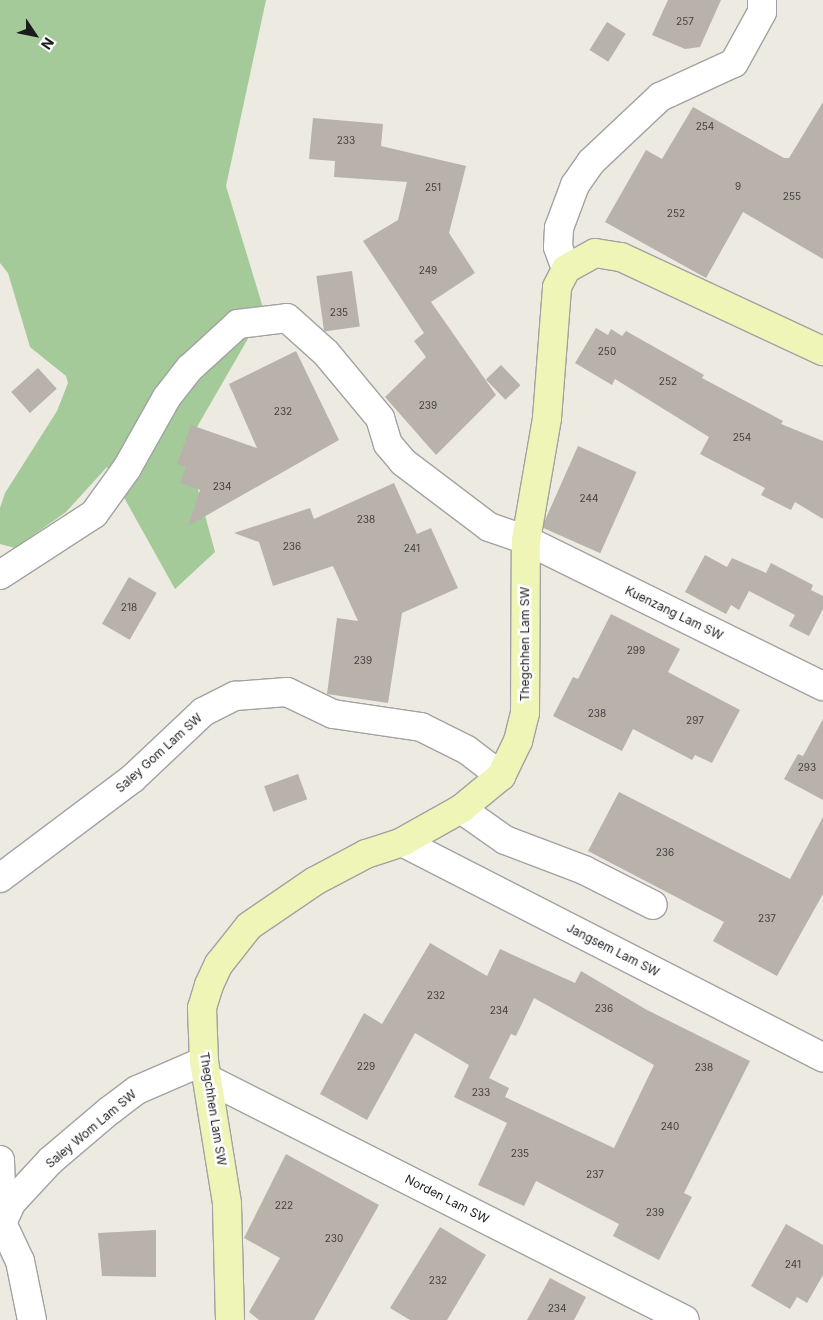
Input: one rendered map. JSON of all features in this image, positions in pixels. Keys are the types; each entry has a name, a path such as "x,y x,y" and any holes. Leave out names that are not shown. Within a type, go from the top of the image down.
{"main road":[{"path":"566,269 595,253 622,257 823,351"},
{"name":"Thegchhen Lam SW","path":"230,1320 227,1203 206,1070 202,1008 209,985 218,964 248,926 314,882 366,854 402,842 461,809 501,776 518,741 528,689 526,540 547,418 557,287 566,269"}],"street":[{"path":"566,269 558,247 559,228 575,185 586,170 660,97 734,62 762,12 762,0"},
{"name":"Kuenzang Lam SW","path":"0,575 94,514 127,468 167,397 190,368 238,324 288,318 326,353 380,418 388,444 403,462 490,527 526,540 823,686"},
{"name":"Saley Gom Lam SW","path":"0,878 132,779 204,712 235,696 287,692 333,714 420,727 467,750 501,776"},
{"path":"461,809 505,840 584,870 653,905"},
{"name":"Jangsem Lam SW","path":"402,842 823,1057"},
{"name":"Saley Wom Lam SW","path":"1,1223 12,1202 50,1161 137,1090 206,1070"},
{"name":"Norden Lam SW","path":"206,1070 685,1320"},
{"path":"0,1160 1,1223 20,1261 32,1320"}],"green space":[{"path":"0,0 266,0 226,186 264,311 186,446 215,552 175,589 107,467 66,512 15,548 0,544 0,508 5,493 57,411 68,383 66,376 30,347 8,273 0,263"}],"building":[{"path":"668,0 721,0 700,47 685,49 652,35"},
{"path":"607,22 626,34 608,62 590,50"},
{"path":"823,102 823,259 743,212 706,278 605,222 646,150 662,159 693,107 784,158 789,158"},
{"path":"313,118 383,124 381,146 466,166 449,233 475,273 431,302 496,395 436,455 385,397 426,357 414,341 424,333 363,241 398,220 407,182 334,177 335,161 309,159"},
{"path":"352,271 360,326 324,331 316,276"},
{"path":"596,328 608,335 611,329 622,336 626,331 704,375 702,378 783,421 781,424 823,441 823,519 795,502 791,510 761,495 765,488 700,454 709,437 615,379 612,385 575,363"},
{"path":"296,351 339,440 188,526 200,490 180,483 186,467 177,464 191,425 257,448 229,384"},
{"path":"501,365 520,385 505,400 486,380"},
{"path":"38,368 57,389 30,413 11,392"},
{"path":"578,446 636,472 600,553 542,527"},
{"path":"394,483 417,534 431,528 458,588 402,613 388,703 327,694 337,618 358,621 333,566 273,586 259,542 234,533 310,508 314,519"},
{"path":"705,555 727,567 732,558 766,573 771,563 813,585 811,590 823,596 823,609 809,636 789,626 795,615 749,591 739,610 731,605 726,614 685,592"},
{"path":"129,577 157,593 130,640 102,624"},
{"path":"611,614 680,649 668,672 740,710 712,763 695,755 692,760 633,729 622,751 553,716 573,677 578,679"},
{"path":"823,719 823,800 784,779 798,754 803,756"},
{"path":"298,774 307,799 273,812 264,786"},
{"path":"619,792 790,879 823,817 823,894 777,976 713,941 724,922 588,851"},
{"path":"430,943 487,976 500,949 575,983 581,971 647,1010 750,1061 684,1193 692,1197 659,1260 613,1236 619,1224 536,1181 524,1206 478,1185 507,1123 454,1097 469,1065 415,1033 367,1120 320,1094 364,1013 382,1024","holes":["534,998 654,1065 614,1148 505,1097 509,1088 489,1078 511,1034 516,1036"]},
{"path":"286,1154 379,1205 314,1320 259,1320 249,1312 280,1258 244,1238"},
{"path":"786,1224 823,1245 823,1275 807,1303 797,1297 790,1309 751,1286"},
{"path":"440,1227 486,1255 447,1320 410,1320 390,1308"},
{"path":"156,1230 156,1277 102,1276 98,1233"},
{"path":"550,1278 586,1297 574,1320 527,1320"}]}
